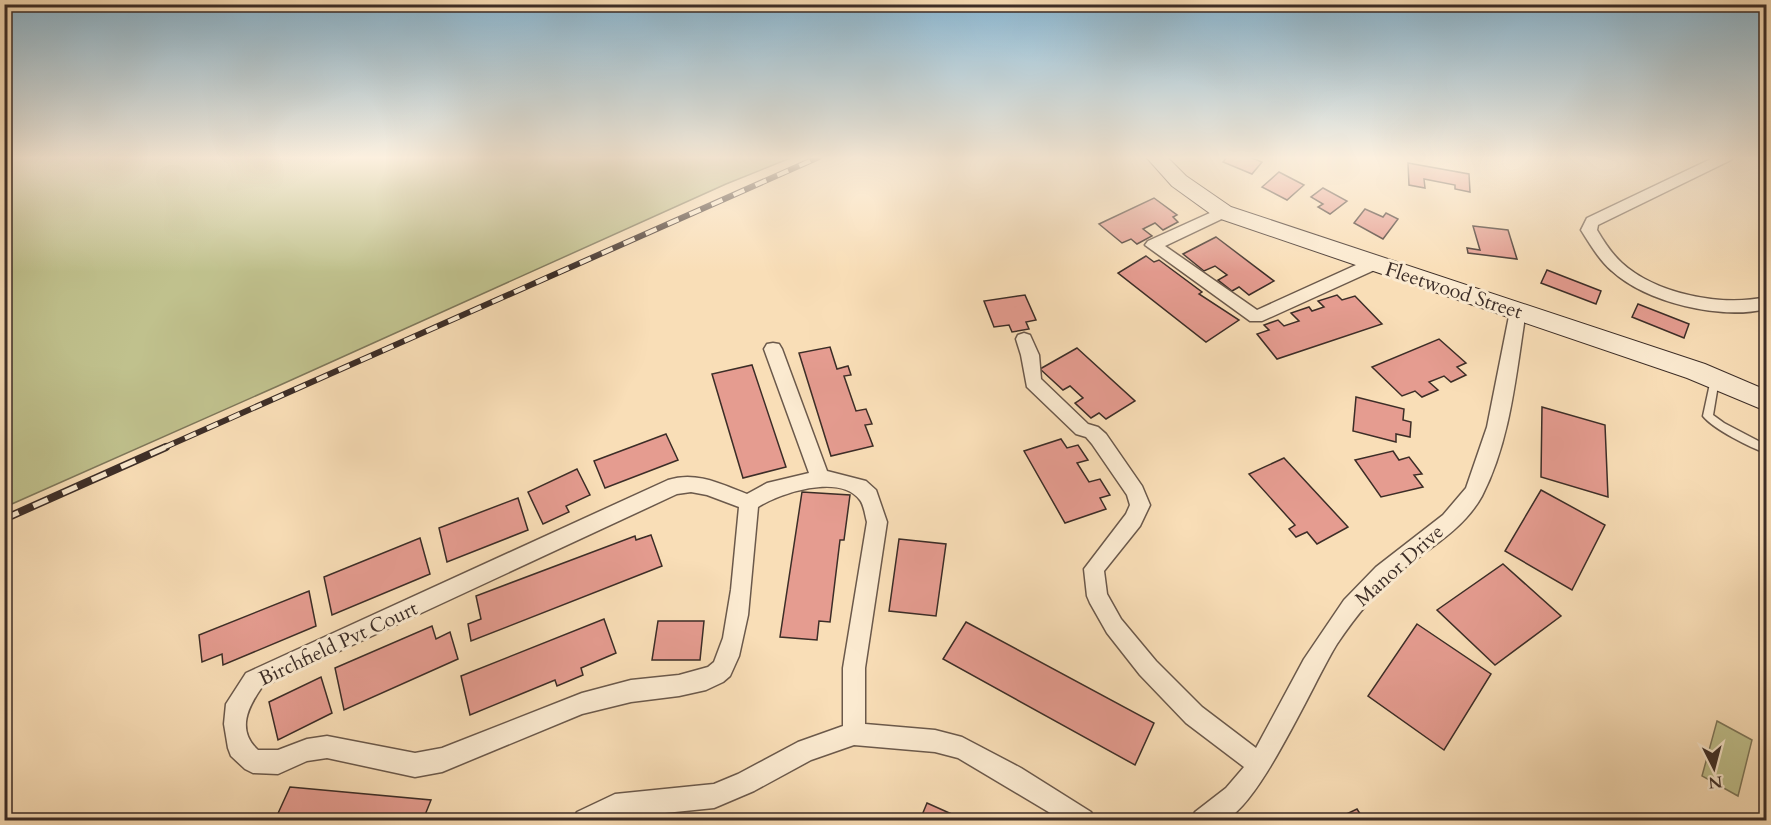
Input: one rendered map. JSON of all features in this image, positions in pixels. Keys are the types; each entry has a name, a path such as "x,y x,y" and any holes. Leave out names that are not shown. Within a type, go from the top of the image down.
{"street":[{"name":"Fleetwood Street","path":"1200,196 1223,212 1715,379 1767,401"},
{"path":"1647,196 1592,222 1588,230 1607,258 1620,270 1638,281 1670,293 1723,306 1746,308 1767,303"},
{"path":"1223,212 1153,245 1256,317 1373,264"},
{"name":"Manor Drive","path":"1203,820 1222,810 1246,785 1260,765 1280,731 1311,667 1347,612 1396,563 1462,510 1474,494 1489,456 1518,311"},
{"path":"1024,339 1030,355 1033,382 1083,429 1092,432 1099,439 1135,492 1140,505 1133,520 1094,568 1097,596 1114,626 1172,694 1260,765"},
{"path":"773,349 816,462 819,478"},
{"path":"749,503 767,491 819,478 835,479 859,487 869,496 877,522 854,668 854,734"},
{"name":"Birchfield Pvt Court","path":"691,484 709,487 749,503 735,631 730,654 721,671 699,682 603,696 442,760 415,765 327,747 307,750 278,762 253,761 239,748 235,724 237,704 254,680 675,486 691,484"},
{"path":"585,820 615,807 648,801 714,796 746,783 806,750 854,734 935,741 962,748 1013,776 1083,820"}],"lane":[{"path":"1715,379 1708,416 1721,426 1767,449"}],"green space":[{"path":"5,196 700,196 278,386 5,507"},
{"path":"1717,721 1752,740 1738,796 1702,776"}],"building":[{"path":"1278,196 1292,196 1287,200"},
{"path":"1337,196 1347,201 1330,214 1318,207 1323,204 1311,197"},
{"path":"1154,198 1177,215 1173,217 1178,222 1163,230 1155,223 1143,229 1152,236 1137,244 1131,239 1122,243 1099,224"},
{"path":"1365,209 1383,217 1386,213 1398,219 1383,239 1354,223"},
{"path":"1473,226 1508,230 1517,259 1468,253 1467,248 1480,250"},
{"path":"1216,237 1274,281 1249,295 1239,287 1232,291 1218,280 1227,275 1215,266 1204,271 1183,254"},
{"path":"1146,256 1154,262 1159,260 1202,292 1199,294 1239,320 1206,342 1118,273"},
{"path":"1547,270 1601,291 1596,304 1541,283"},
{"path":"1025,295 1036,320 1026,322 1029,329 1012,332 1009,325 994,327 984,301"},
{"path":"1337,295 1342,300 1355,296 1382,324 1277,359 1257,334 1269,330 1264,325 1278,320 1284,326 1299,321 1291,313 1309,307 1312,311 1324,307 1318,301"},
{"path":"1638,304 1689,324 1684,338 1632,317"},
{"path":"1439,339 1466,363 1457,367 1466,375 1451,382 1444,376 1429,382 1438,390 1422,397 1415,391 1402,396 1372,367"},
{"path":"830,347 837,369 848,366 851,375 844,376 856,411 866,409 872,424 865,425 873,446 831,456 799,353"},
{"path":"1077,348 1135,401 1106,419 1099,413 1091,418 1075,403 1083,398 1070,386 1063,390 1040,369"},
{"path":"752,365 786,467 743,478 712,374"},
{"path":"1356,397 1404,409 1403,420 1411,422 1410,437 1396,434 1396,442 1353,431"},
{"path":"1542,407 1605,425 1608,497 1541,477"},
{"path":"666,434 678,460 605,488 594,461"},
{"path":"1061,439 1067,448 1078,445 1088,460 1077,463 1089,482 1100,479 1110,495 1100,498 1106,509 1065,523 1024,451"},
{"path":"1393,451 1399,460 1409,457 1422,474 1414,475 1423,487 1381,497 1355,460"},
{"path":"1284,458 1348,527 1317,544 1307,532 1296,537 1289,529 1295,525 1249,474"},
{"path":"577,469 590,495 566,506 569,512 543,524 528,492"},
{"path":"1541,490 1605,525 1572,590 1505,551"},
{"path":"802,492 850,495 844,540 840,540 830,622 819,621 817,640 780,637"},
{"path":"518,498 528,530 447,562 439,528"},
{"path":"651,535 662,566 471,641 468,624 481,619 476,596 635,536 636,540"},
{"path":"420,538 430,574 332,615 324,577"},
{"path":"899,539 946,544 936,616 889,611"},
{"path":"1503,564 1561,616 1495,665 1437,610"},
{"path":"309,591 316,626 223,665 222,654 202,662 199,635"},
{"path":"604,619 616,653 581,668 583,675 557,686 555,680 470,715 461,676"},
{"path":"658,621 704,621 700,660 652,660"},
{"path":"966,622 1154,723 1135,765 943,659"},
{"path":"1417,624 1491,674 1444,750 1368,696"},
{"path":"432,626 436,639 450,632 458,659 344,710 335,668"},
{"path":"321,677 332,713 278,740 269,702"},
{"path":"290,787 431,800 423,820 275,820"},
{"path":"927,803 965,820 920,820"},
{"path":"1357,809 1364,820 1334,820"}],"railway":[{"path":"163,448 732,196"},
{"path":"4,519 166,447"}]}
